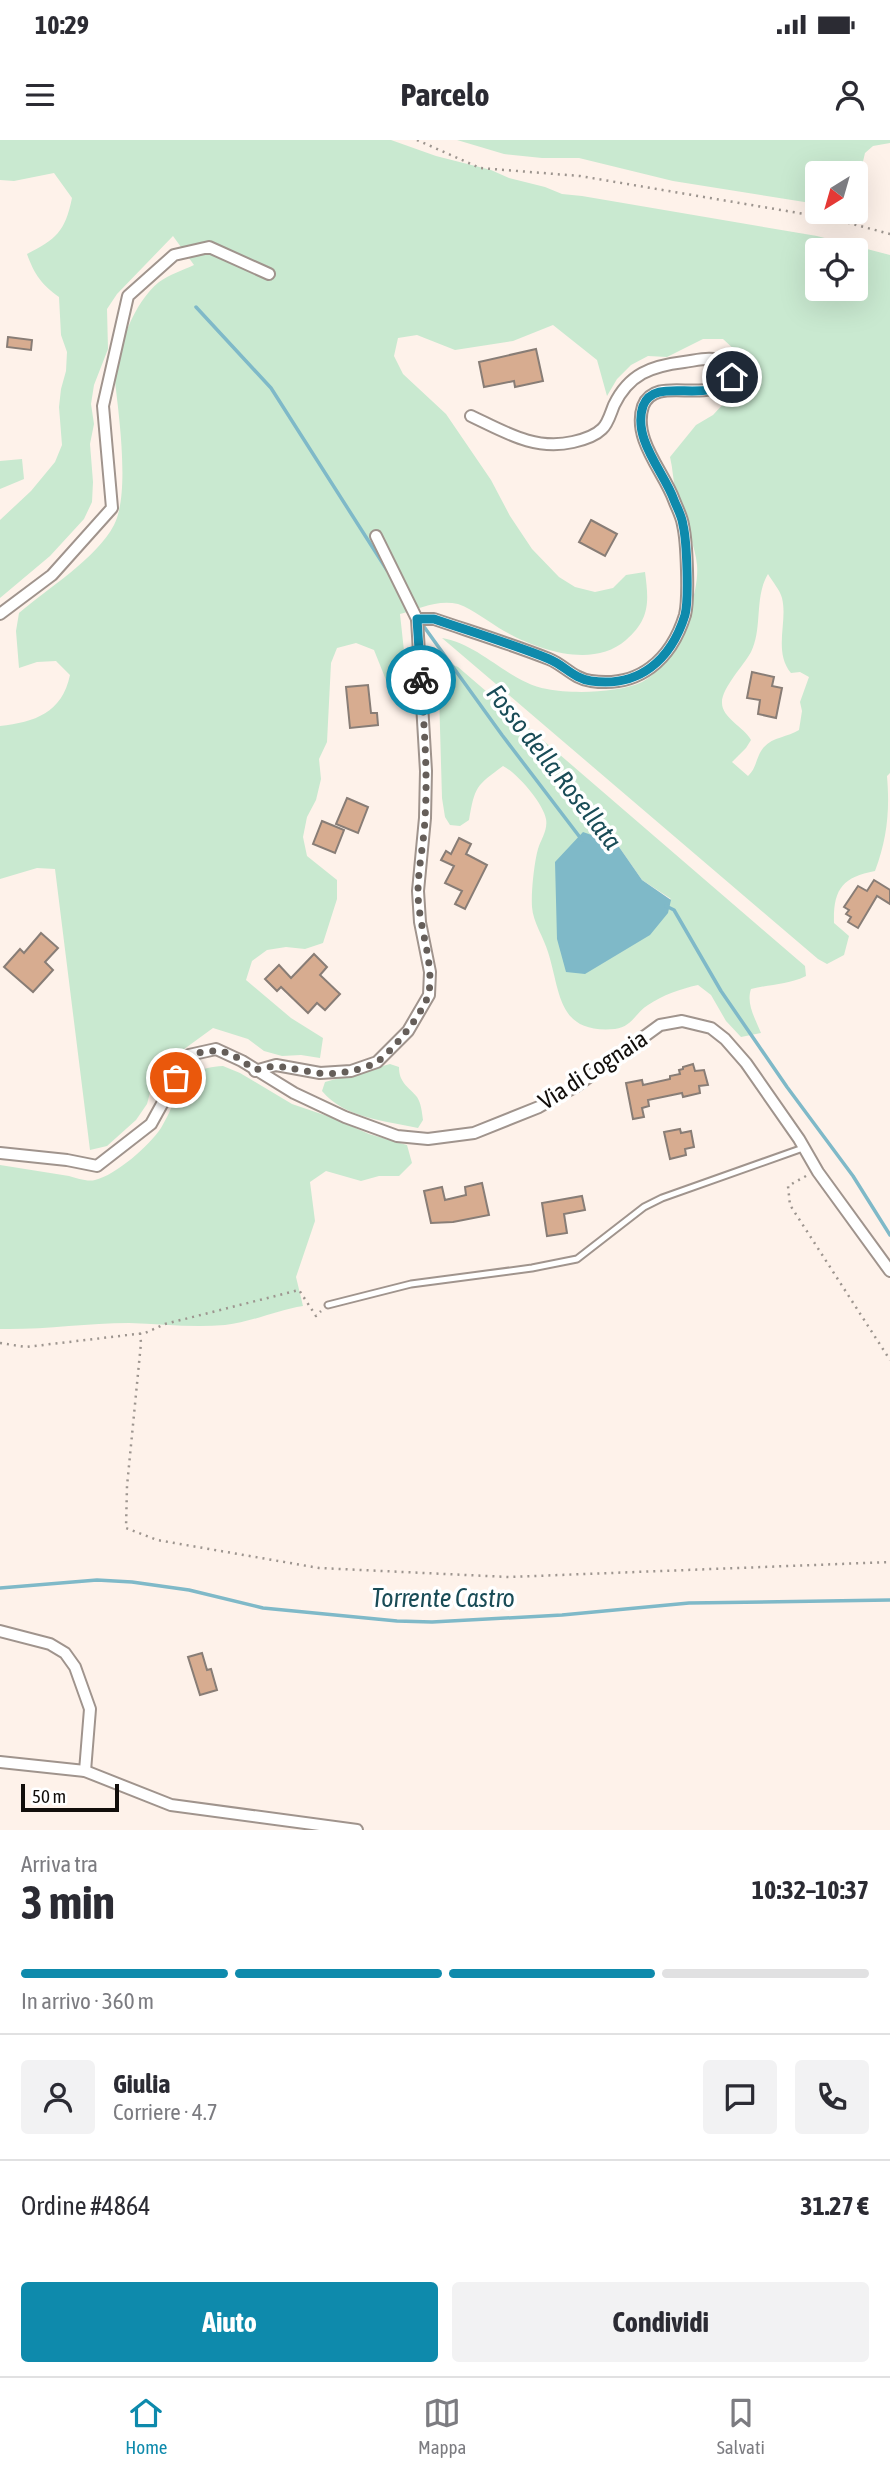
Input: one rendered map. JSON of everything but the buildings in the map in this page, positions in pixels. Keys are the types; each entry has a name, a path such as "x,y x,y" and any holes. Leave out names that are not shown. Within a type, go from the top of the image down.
{"street":[{"path":"0,614 52,575 112,509 103,405 128,296 174,255 209,247 269,274"},
{"path":"417,619 434,619 553,660 570,673 588,681 611,682 634,678 649,671 672,644 685,615 687,601 683,525 673,496 645,441 643,408 652,394 659,390 699,392 720,387 732,377 726,362 715,358 672,363 638,375 628,382 603,428 581,441 558,446 543,446 521,439 471,416"},
{"path":"255,1070 276,1065 320,1073 351,1071 377,1062 408,1031 429,995 430,972 420,922 418,891 425,818 426,771 417,619 376,536"},
{"name":"Via di Cognaia","path":"0,1153 97,1166 151,1124 189,1055 216,1049 242,1060 294,1093 345,1117 397,1136 428,1139 474,1133 539,1107 575,1087 660,1025 682,1021 711,1028 725,1038 746,1063 818,1172 890,1271"},
{"path":"0,1631 50,1644 65,1653 75,1667 90,1709 85,1771"},
{"path":"0,1762 85,1771 171,1805 298,1826 357,1830"}],"lane":[{"path":"328,1305 411,1284 533,1268 577,1259 644,1207 662,1198 803,1148"}],"path":[{"path":"417,140 481,168 580,176 834,219 890,234"},
{"path":"818,1172 788,1186 790,1205 890,1360"},
{"path":"0,1343 26,1347 145,1333 165,1324 299,1290 316,1316 328,1305"},
{"path":"140,1333 126,1528 157,1541 319,1568 509,1577 890,1562"}],"green space":[{"path":"0,140 391,140 562,194 825,238 805,238 805,301 868,301 868,249 890,255 888,813 885,836 875,871 847,881 835,902 834,923 849,936 844,955 827,964 818,959 442,638 470,648 520,679 547,689 569,692 608,690 632,686 653,674 674,647 682,630 697,579 696,556 678,503 670,457 696,425 713,415 725,402 746,369 737,352 723,339 703,339 667,357 648,356 631,365 617,379 607,396 597,360 553,325 513,341 455,350 417,335 398,338 394,356 403,374 446,414 491,480 532,549 559,577 575,587 595,592 613,588 626,575 645,572 647,601 644,617 634,632 613,649 582,655 549,650 518,638 458,604 443,603 421,607 400,614 408,688 388,685 374,650 356,643 337,648 331,663 327,742 319,759 321,779 316,800 307,817 303,837 307,856 337,880 337,899 323,943 305,949 286,947 267,950 252,961 246,980 291,1018 323,1038 320,1058 282,1056 264,1051 248,1039 213,1028 162,1068 152,1085 147,1104 136,1120 107,1146 90,1150 55,869 37,868 0,879 0,726 25,722 45,713 54,707 66,688 70,675 56,661 37,662 19,668 16,631 19,613 84,561 114,525 119,511 122,475 115,381 123,341 134,314 150,291 163,279 194,265 173,236 117,294 107,309 108,349 94,385 91,404 94,424 90,444 92,502 84,519 50,556 0,598 0,520 31,491 55,462 62,445 59,407 67,352 61,335 59,297 39,278 27,254 58,233 66,219 72,198 54,173 14,181 0,180","holes":["768,574 778,589 783,607 782,646 786,664 791,673 800,672 809,677 800,702 802,711 799,730 768,744 761,751 748,776 732,762 751,740 729,718 722,703 725,691 755,643 761,593"]},
{"path":"457,140 890,140 890,143 873,146 865,153 863,161 805,161 805,202 673,181 579,158 504,154"},
{"path":"22,459 24,479 0,489 0,461"},
{"path":"438,658 458,667 805,966 806,976 786,983 751,989 750,1006 761,1033 741,1037 726,1021 711,995 698,985 654,1001 621,1028 596,1029 582,1025 572,1018 565,1008 533,913 535,862 546,823 540,805 522,782 503,766 478,788 469,820 460,826 450,825 445,817 442,798","holes":["617,844 642,880 671,899 557,939"]},
{"path":"390,1064 399,1067 402,1081 418,1099 423,1120 418,1128 354,1113 331,1100 322,1091 325,1082"},
{"path":"223,1066 292,1104 369,1134 407,1145 412,1163 399,1176 379,1176 361,1181 326,1171 310,1182 315,1221 296,1277 303,1306 225,1325 129,1323 0,1329 0,1165 85,1180 103,1177 131,1159 156,1135 188,1078 208,1068"}],"water":[{"path":"583,832 617,844 642,880 671,900 668,913 650,935 585,974 566,972 557,939 555,862"}],"waterway":[{"name":"Fosso della Rosellata","path":"196,307 271,388 387,570"},
{"name":"Fosso della Rosellata","path":"422,624 582,840"},
{"name":"Fosso della Rosellata","path":"666,906 674,910 721,991 853,1176 890,1235"},
{"name":"Torrente Castro","path":"0,1588 97,1580 132,1582 189,1590 263,1608 432,1622 562,1615 689,1603 890,1600"}],"way so far":[{"path":"176,1078 189,1055 216,1049 242,1060 255,1070 276,1065 320,1073 351,1071 377,1062 408,1031 421,1012 429,995 430,972 420,922 418,891 425,818 426,771 421,680"}],"route":[{"path":"421,680 417,619 434,619 553,660 570,673 588,681 611,682 634,678 649,671 672,644 685,615 687,601 683,525 673,496 645,441 643,408 646,400 659,390 699,392 720,387 732,377"}]}
